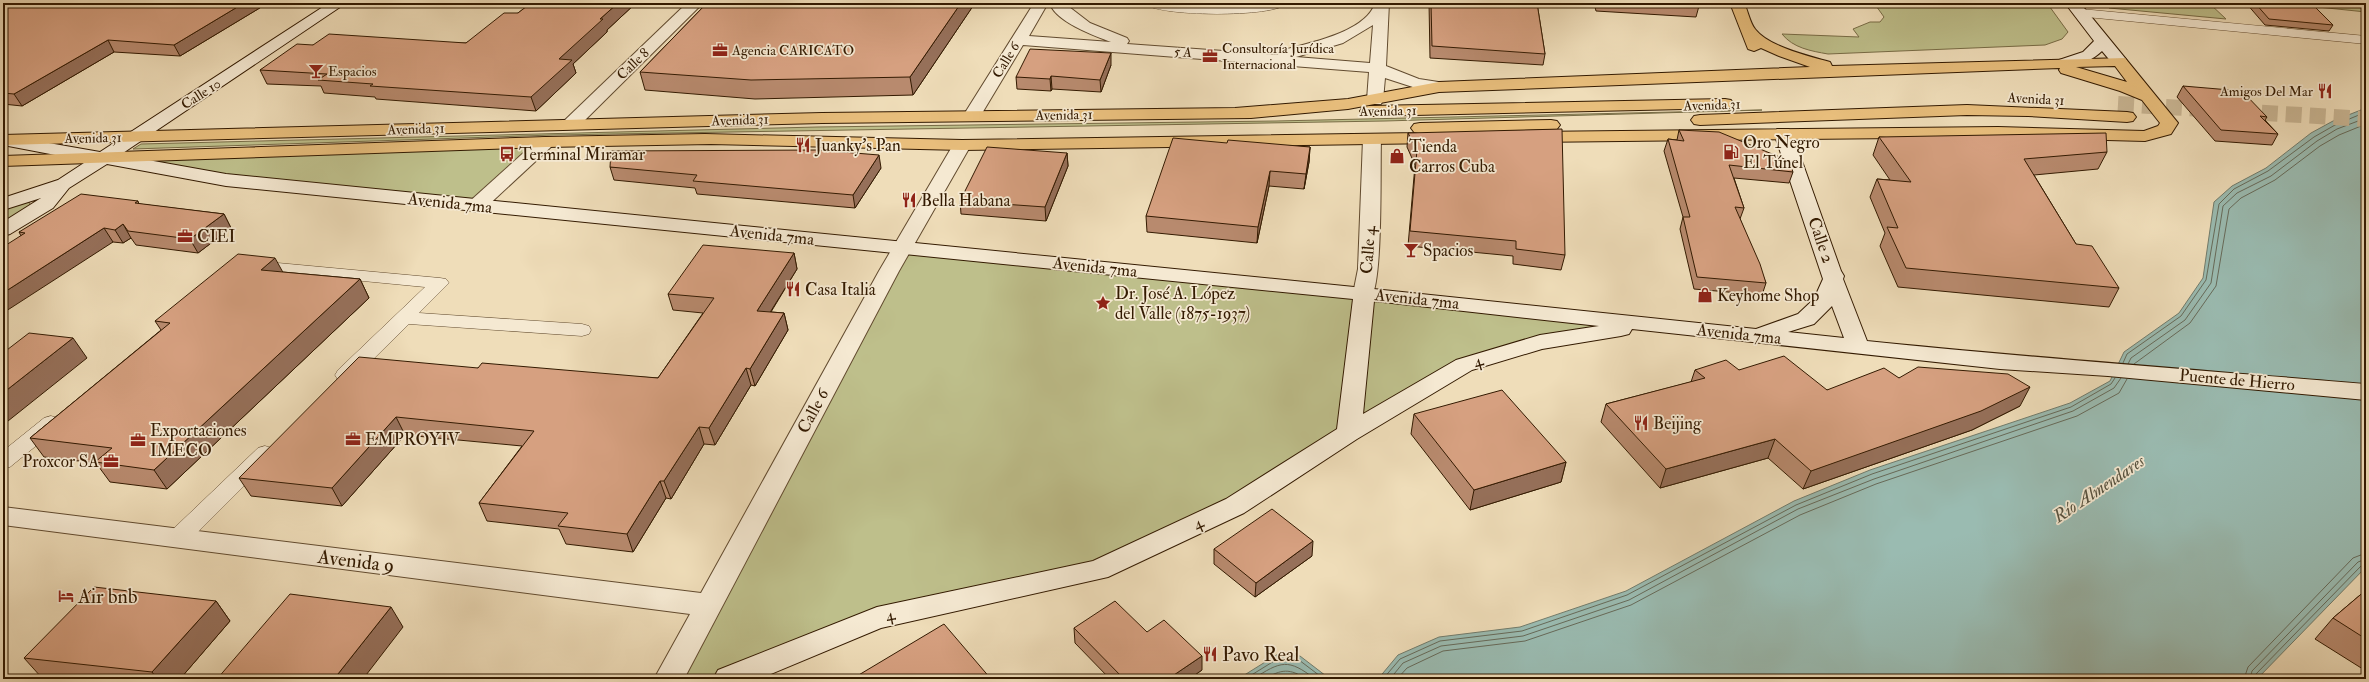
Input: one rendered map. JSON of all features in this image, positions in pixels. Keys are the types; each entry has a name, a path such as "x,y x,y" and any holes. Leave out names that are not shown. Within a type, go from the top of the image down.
{"main road":[{"path":"1737,3 1765,73"},
{"path":"1749,32 1763,44 1783,53 1850,70"},
{"path":"705,139 962,145 1783,133 1998,132 2145,136 2165,130 2169,123 2119,61 1765,73 1439,87 1348,104 1236,113"},
{"path":"2028,65 2069,70 2126,87 2149,98"},
{"name":"Avenida 31","path":"3,161 546,142 1382,129 1591,124 1967,110 2123,110 2023,97 1954,97 1562,109 972,116 571,124 6,140"}],"street":[{"name":"Calle 10","path":"3,230 46,204 64,184 339,3"},
{"name":"Calle 8","path":"571,124 696,3"},
{"name":"Calle 6","path":"972,116 1041,3"},
{"path":"1057,3 1058,6 1085,26 1121,41 1157,50"},
{"path":"1249,58 1287,54 1325,45 1353,34 1370,22 1381,6"},
{"path":"1375,100 1381,6"},
{"path":"2076,8 2119,61"},
{"name":"5 A","path":"1018,40 1376,68 1399,79 1423,86 1439,87"},
{"path":"2064,63 2089,55 2103,41"},
{"name":"Calle 2","path":"1783,133 1834,276 1848,323 1859,347"},
{"name":"Calle 4","path":"1348,433 1368,270 1372,139"},
{"name":"Avenida 31","path":"6,140 106,157"},
{"path":"476,206 546,142"},
{"name":"Calle 6","path":"669,679 903,247 962,145"},
{"name":"Avenida 7ma","path":"106,157 226,180 1364,294 2000,362 2108,369"},
{"name":"Calle 10","path":"5,201 64,184"},
{"path":"1754,336 1806,319 1824,302 1834,276"},
{"name":"4","path":"728,679 877,618 1099,570 1234,506 1348,433 1464,365 1540,342 1648,324"},
{"name":"Puente de Hierro","path":"2108,369 2366,392"},
{"name":"Avenida 9","path":"3,516 708,605"}],"lane":[{"path":"1150,3 1245,11 1268,8 1281,3"},
{"path":"2076,8 2366,40"},
{"path":"238,270 244,265 440,283 330,390"},
{"path":"404,318 582,330"},
{"path":"3,462 65,412"},
{"path":"177,539 279,440"}],"green space":[{"path":"1874,3 2047,3 2068,32 2062,39 2045,45 1828,54 1797,46 1786,39 1782,34 1859,37 1853,29 1870,22 1880,22 1884,17"},
{"path":"2105,3 2209,3 2226,19 2109,8"},
{"path":"2279,3 2366,3 2366,12"},
{"path":"1762,110 1385,121 553,135 133,149 141,144 817,127 1276,121"},
{"path":"546,142 476,206 226,180 106,157"},
{"path":"29,202 31,206 3,223 3,212 14,205"},
{"path":"903,247 1648,324 1464,365 1349,433 1099,570 877,618 728,679 669,679"}],"water":[{"name":"Río Almendares","path":"2366,108 2366,567 2257,679 1378,679 1398,655 1439,637 1520,627 1626,591 1794,501 1870,470 2070,403 2110,381 2124,352 2179,313 2203,278 2214,202 2232,186 2266,168 2311,133 2333,121"},
{"path":"1278,654 1300,656 1330,679 1238,679"}],"building":[{"path":"9,3 244,3 174,45 108,40 14,94 3,93 3,6"},
{"path":"531,3 618,3 600,19 603,19 559,59 572,60 531,97 370,86 373,84 318,80 327,74 260,70 297,44 313,45 329,34 466,43 504,13 518,13"},
{"path":"707,3 961,3 910,77 751,80 640,72"},
{"path":"1431,3 1537,3 1545,54 1432,46"},
{"path":"1647,3 1697,3 1699,6"},
{"path":"2255,3 2311,3 2333,25 2269,19"},
{"path":"1030,49 1111,53 1100,80 1051,76 1050,79 1016,77"},
{"path":"2183,86 2242,91 2267,117 2260,116 2278,134 2221,130"},
{"path":"1562,129 1565,255 1516,249 1516,241 1410,231 1417,150 1408,133"},
{"path":"1679,130 1719,132 1789,161 1793,172 1729,165 1744,208 1735,207 1760,264 1766,283 1697,277 1683,217 1690,217 1668,139 1684,141"},
{"path":"2106,133 2107,152 2024,159 2076,244 2092,246 2119,288 1906,268 1887,227 1898,228 1877,179 1911,182 1879,137"},
{"path":"1173,138 1227,143 1228,140 1310,147 1306,174 1270,171 1258,227 1146,216"},
{"path":"987,147 1067,153 1045,207 960,201"},
{"path":"818,150 879,155 853,195 693,181 697,175 610,167 611,151"},
{"path":"81,194 138,201 135,203 224,214 190,239 128,231 123,224 115,230 104,228 3,293 3,247 25,233 19,232"},
{"path":"703,245 794,253 757,311 784,313 750,369 746,368 709,428 699,427 664,481 660,481 627,534 558,526 568,513 479,503 534,431 396,417 332,488 239,478 359,357 478,368 482,363 658,378 714,298 668,294"},
{"path":"238,254 275,258 261,270 360,279 154,470 95,462 112,448 30,438 170,323 155,321"},
{"path":"29,333 73,338 3,393 3,353"},
{"path":"1784,356 1827,390 1884,368 1899,378 1918,367 2008,374 2030,387 1981,411 1811,471 1775,439 1666,469 1606,404 1705,378 1695,370 1726,360 1739,370"},
{"path":"1502,390 1566,462 1474,490 1414,414"},
{"path":"1272,509 1313,541 1256,583 1214,549"},
{"path":"94,587 216,601 152,672 24,658"},
{"path":"2366,590 2366,639 2333,618"},
{"path":"290,594 391,607 334,679 217,679"},
{"path":"1115,601 1147,632 1164,620 1202,656 1168,679 1124,679 1074,628"},
{"path":"944,624 991,679 852,679"}],"tunnel":[{"path":"2118,104 2366,119"}],"place":[{"name":"Agencia CARICATO","path":"720,50"},
{"name":"Consultoría Jurídica Internacional","path":"1210,56"},
{"name":"Espacios","path":"316,71"},
{"name":"Amigos Del Mar","path":"2325,91"},
{"name":"Juanky’s Pan","path":"803,145"},
{"name":"Oro Negro El Túnel","path":"1731,152"},
{"name":"Terminal Miramar","path":"507,154"},
{"name":"Tienda Carros Cuba","path":"1397,156"},
{"name":"Bella Habana","path":"909,200"},
{"name":"CIEI","path":"185,236"},
{"name":"Spacios","path":"1411,250"},
{"name":"Casa Italia","path":"793,289"},
{"name":"Keyhome Shop","path":"1705,295"},
{"name":"Dr. José A. López del Valle (1875-1937)","path":"1103,303"},
{"name":"Beijing","path":"1641,423"},
{"name":"EMPROYIV","path":"353,439"},
{"name":"Exportaciones IMECO","path":"138,440"},
{"name":"Proxcor SA","path":"111,461"},
{"name":"Air bnb","path":"66,596"},
{"name":"Pavo Real","path":"1210,654"}]}
